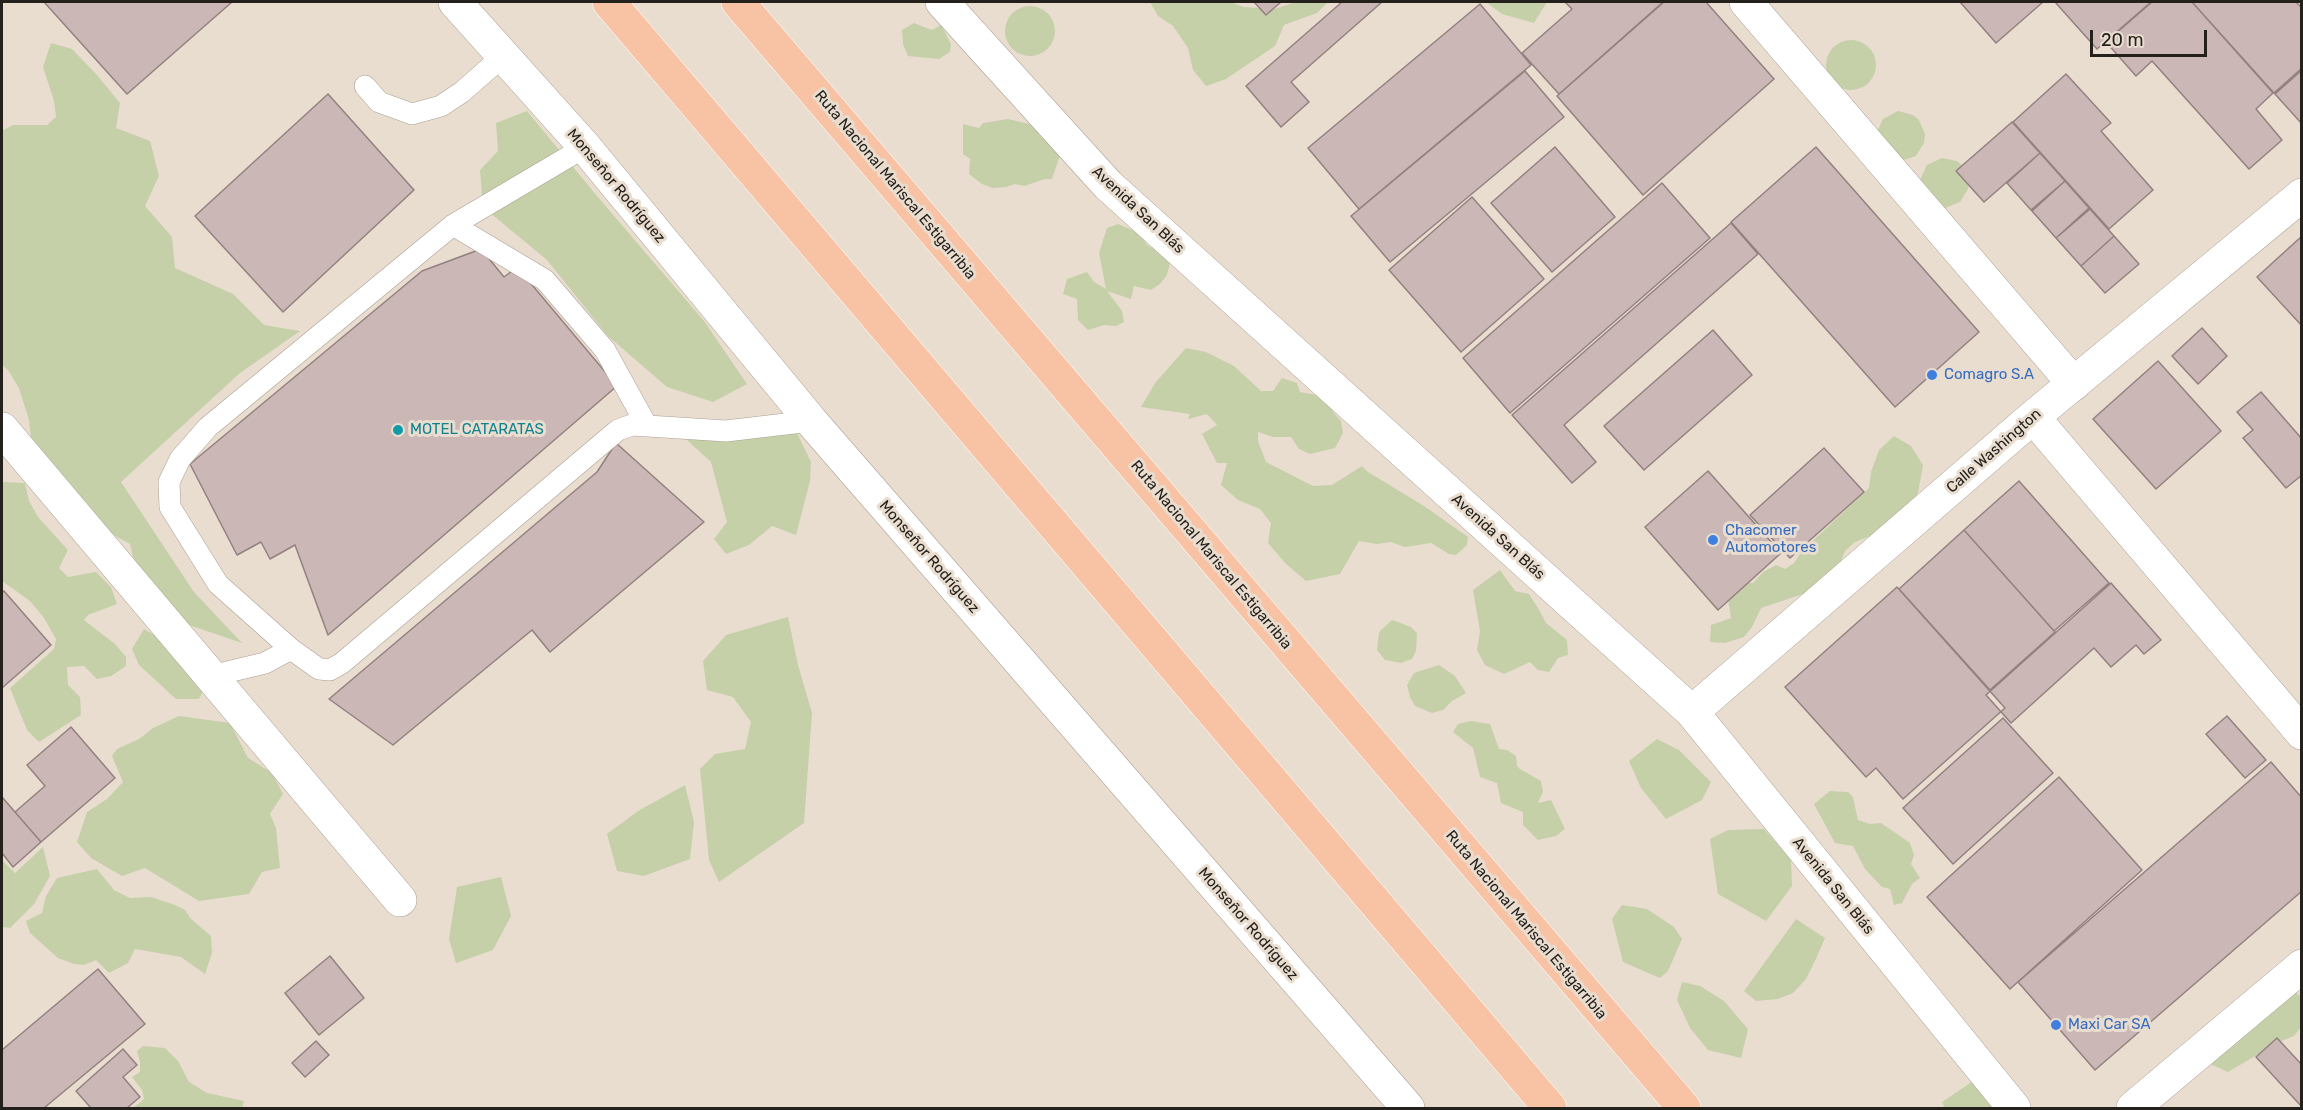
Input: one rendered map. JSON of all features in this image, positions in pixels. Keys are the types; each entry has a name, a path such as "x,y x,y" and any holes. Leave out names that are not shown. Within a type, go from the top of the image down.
{"highway":[{"path":"609,2 1550,1108"},
{"name":"Ruta Nacional Mariscal Estigarribia","path":"738,2 1684,1108"}],"street":[{"name":"Monseñor Rodríguez","path":"455,2 585,147 811,422 1408,1108"},
{"name":"Avenida San Blás","path":"942,2 1108,185 1692,712 2014,1108"},
{"path":"1746,2 2074,384"},
{"name":"Calle Washington","path":"1692,712 2033,417 2301,195"},
{"path":"2033,417 2301,733"},
{"path":"2,429 400,900"},
{"path":"2133,1108 2301,966"}],"lane":[{"path":"365,86 379,102 412,114 441,106 462,92 503,56"},
{"path":"585,147 453,225 208,427 180,459 170,482 170,507 218,584 291,649 319,669 330,670 342,663 618,430 632,425 726,431 811,422"},
{"path":"453,225 544,280 604,350 647,426"},
{"path":"211,676 265,663 291,649"}],"green space":[{"path":"1150,2 1230,2 1244,7 1274,9 1296,2 1328,2 1317,13 1284,25 1275,46 1226,79 1206,86 1193,70 1188,48 1173,26 1158,16"},
{"path":"1486,2 1547,2 1534,23 1502,14"},
{"path":"1030,6 1039,8 1050,17 1055,31 1053,40 1044,51 1030,56 1021,54 1010,45 1005,31 1007,22 1016,11"},
{"path":"914,23 932,30 941,25 951,44 950,52 939,59 908,56 903,44 902,30"},
{"path":"1851,40 1860,42 1871,51 1876,65 1874,74 1865,85 1851,90 1842,88 1831,79 1826,65 1828,56 1837,45"},
{"path":"51,43 72,49 120,103 116,128 150,141 159,176 145,206 172,237 175,268 233,294 264,325 300,331 240,373 121,482 194,592 242,643 183,623 134,561 130,544 86,520 34,464 29,420 19,388 8,370 2,365 2,131 13,125 47,125 56,117 54,101 43,67"},
{"path":"527,111 704,321 747,384 713,402 667,387 608,336 547,260 483,207 480,170 498,151 496,123"},
{"path":"1898,111 1913,115 1919,120 1925,134 1924,143 1916,156 1901,161 1876,134 1883,119"},
{"path":"1008,119 1033,125 1040,136 1063,154 1059,158 1052,179 1024,186 1015,184 993,188 982,184 969,174 970,159 963,154 963,124 979,128 983,123"},
{"path":"1942,158 1957,161 1963,166 1969,181 1968,189 1960,202 1945,208 1937,206 1920,180 1927,165"},
{"path":"1118,224 1139,233 1147,245 1171,259 1167,275 1151,290 1134,286 1131,299 1107,291 1122,311 1124,322 1116,326 1104,325 1088,330 1078,320 1077,299 1063,294 1067,279 1087,272 1094,282 1106,289 1099,253 1107,228"},
{"path":"1186,348 1206,352 1234,366 1261,391 1273,391 1282,378 1297,383 1300,392 1317,395 1330,404 1333,412 1341,421 1343,433 1335,448 1310,454 1299,449 1291,437 1273,437 1258,432 1258,441 1266,462 1313,486 1332,485 1362,466 1468,537 1467,545 1456,555 1449,554 1431,543 1405,547 1391,542 1377,544 1359,541 1340,574 1306,581 1285,563 1268,543 1271,523 1260,509 1238,500 1221,485 1227,463 1217,463 1202,434 1217,425 1207,414 1188,419 1190,414 1141,407 1155,383"},
{"path":"682,423 796,431 811,462 810,481 796,535 772,526 749,545 726,554 714,539 727,522 711,462 687,440"},
{"path":"1894,436 1911,446 1923,465 1918,493 1906,513 1891,528 1855,542 1845,551 1838,568 1806,593 1761,608 1752,627 1744,637 1725,643 1710,642 1711,625 1731,618 1727,593 1736,582 1753,583 1763,572 1776,565 1785,569 1794,563 1802,551 1869,488 1871,472 1879,450"},
{"path":"2,482 25,483 29,501 38,517 68,550 59,568 68,577 96,572 111,587 117,604 88,615 84,620 115,644 126,657 126,666 111,676 97,679 84,666 67,667 68,685 80,697 81,715 39,742 27,730 10,688 54,649 56,639 44,618 30,601 2,581"},
{"path":"1500,570 1515,591 1529,594 1546,623 1567,640 1568,655 1558,658 1549,672 1538,670 1530,662 1504,674 1485,665 1477,650 1480,631 1473,590"},
{"path":"788,617 798,665 812,713 804,823 719,882 709,860 700,769 715,754 745,749 751,722 733,697 707,690 703,661 726,635"},
{"path":"1392,620 1411,627 1417,633 1416,651 1412,659 1401,663 1385,660 1377,650 1379,632"},
{"path":"144,629 169,644 205,687 199,699 176,699 139,665 132,649"},
{"path":"1439,665 1455,676 1466,693 1452,701 1443,710 1432,713 1415,706 1407,685 1414,673"},
{"path":"179,716 230,723 248,758 272,773 283,794 270,814 276,828 280,868 262,872 249,894 199,901 145,868 122,876 91,858 77,842 87,812 107,799 123,782 112,756 117,749"},
{"path":"1471,721 1490,724 1499,749 1507,750 1516,756 1517,766 1520,769 1541,781 1543,792 1538,803 1551,800 1565,829 1556,836 1538,840 1523,825 1523,812 1501,803 1497,783 1480,777 1473,748 1453,732 1458,724"},
{"path":"1657,739 1679,750 1711,782 1702,800 1666,819 1641,788 1629,761"},
{"path":"685,785 694,822 690,859 644,876 617,871 607,834 638,811"},
{"path":"1830,791 1848,792 1853,797 1858,820 1870,824 1881,823 1910,843 1914,855 1911,864 1920,878 1912,884 1902,903 1894,905 1890,889 1882,887 1865,869 1853,846 1835,843 1814,804"},
{"path":"1764,829 1791,859 1792,886 1766,921 1718,894 1710,839 1728,830"},
{"path":"43,847 50,876 34,904 10,928 2,927 2,860 15,873"},
{"path":"97,869 114,890 130,898 151,897 185,910 191,919 211,936 212,953 205,974 181,957 135,949 128,963 109,973 96,960 84,965 58,958 30,933 26,921 42,913 46,896 57,878"},
{"path":"501,877 511,916 493,950 456,963 449,939 457,887"},
{"path":"1622,905 1647,909 1674,927 1682,939 1668,971 1660,978 1623,962 1612,919"},
{"path":"1796,919 1825,938 1814,963 1806,979 1793,993 1778,999 1756,1001 1744,991"},
{"path":"1682,982 1700,986 1724,1001 1748,1029 1741,1058 1708,1050 1690,1028 1677,1000"},
{"path":"2288,986 2301,997 2301,1027 2294,1036 2279,1042 2228,1072 2208,1063"},
{"path":"143,1046 165,1048 178,1061 189,1082 207,1093 244,1101 242,1108 133,1108 144,1099 142,1090 132,1077 140,1072 137,1051"},
{"path":"1973,1081 1993,1108 1945,1108 1942,1102"}],"building":[{"path":"44,2 232,2 127,94"},
{"path":"1254,2 1281,2 1266,15"},
{"path":"1342,2 1382,2 1291,82 1309,102 1281,127 1246,86"},
{"path":"1565,2 1663,2 1559,94 1522,53 1572,9"},
{"path":"1664,2 1706,2 1774,79 1643,195 1557,96"},
{"path":"1960,2 2043,2 1996,43"},
{"path":"2055,2 2151,2 2097,49"},
{"path":"2152,2 2192,2 2273,93 2256,109 2282,140 2249,169 2152,61 2136,76 2106,42"},
{"path":"2192,2 2296,2 2302,8 2302,68 2274,93"},
{"path":"1480,4 1531,65 1359,209 1308,148"},
{"path":"2302,70 2302,124 2275,94"},
{"path":"1525,71 1564,117 1390,262 1351,216"},
{"path":"2066,74 2111,123 2101,131 2153,190 2109,229 2013,122"},
{"path":"328,94 414,190 283,312 195,216"},
{"path":"2012,122 2040,153 1984,202 1956,171"},
{"path":"1555,147 1615,217 1552,272 1491,203"},
{"path":"1816,147 1979,332 1895,407 1731,222"},
{"path":"2040,153 2065,181 2031,210 2007,183"},
{"path":"2065,181 2089,208 2056,238 2032,211"},
{"path":"1662,183 1710,238 1510,413 1463,358"},
{"path":"1472,197 1544,279 1461,352 1389,270"},
{"path":"2090,209 2114,236 2081,266 2056,238"},
{"path":"1731,223 1758,254 1564,425 1596,462 1572,483 1512,415"},
{"path":"2114,236 2139,264 2105,293 2081,266"},
{"path":"2302,236 2302,326 2257,277"},
{"name":"MOTEL CATARATAS","path":"481,249 504,277 517,267 617,386 328,635 295,545 270,559 261,542 237,555 190,464 422,271"},
{"path":"2202,328 2227,356 2198,384 2172,356"},
{"path":"1713,330 1752,375 1644,470 1604,426"},
{"path":"2158,361 2221,431 2156,489 2093,419"},
{"path":"2261,392 2302,439 2302,475 2286,488 2243,438 2253,430 2237,412"},
{"path":"616,443 704,522 550,652 532,630 393,745 329,699 597,472"},
{"path":"1824,448 1864,492 1790,558 1750,515"},
{"name":"Chacomer Automotores","path":"1708,471 1781,553 1718,610 1645,527"},
{"path":"2019,481 2109,583 2054,631 1964,530"},
{"path":"1964,530 2055,632 1990,690 1899,589"},
{"path":"2111,583 2161,640 2144,654 2136,645 2111,667 2094,648 2011,723 1986,695"},
{"path":"1897,587 2005,708 1903,799 1876,768 1866,777 1785,687"},
{"path":"4,591 51,645 2,688 2,593"},
{"path":"2227,716 2266,760 2245,778 2206,734"},
{"path":"2003,718 2053,773 1953,864 1903,808"},
{"path":"71,727 115,778 41,842 15,812 45,786 27,765"},
{"path":"2271,762 2302,798 2302,891 2095,1070 2018,982"},
{"path":"2059,777 2142,870 2010,989 1927,897"},
{"path":"2,797 41,842 13,867 2,853"},
{"path":"330,956 364,998 319,1035 285,993"},
{"path":"98,969 145,1024 44,1108 2,1108 2,1050"},
{"path":"2277,1038 2302,1065 2302,1107 2256,1057"},
{"path":"316,1041 329,1055 305,1077 292,1063"},
{"path":"123,1049 137,1065 123,1077 140,1097 127,1108 91,1108 76,1091"}],"place":[{"name":"Comagro S.A","path":"1932,375"},
{"name":"MOTEL CATARATAS","path":"398,430"},
{"name":"Chacomer Automotores","path":"1713,540"},
{"name":"Maxi Car SA","path":"2056,1025"}]}
